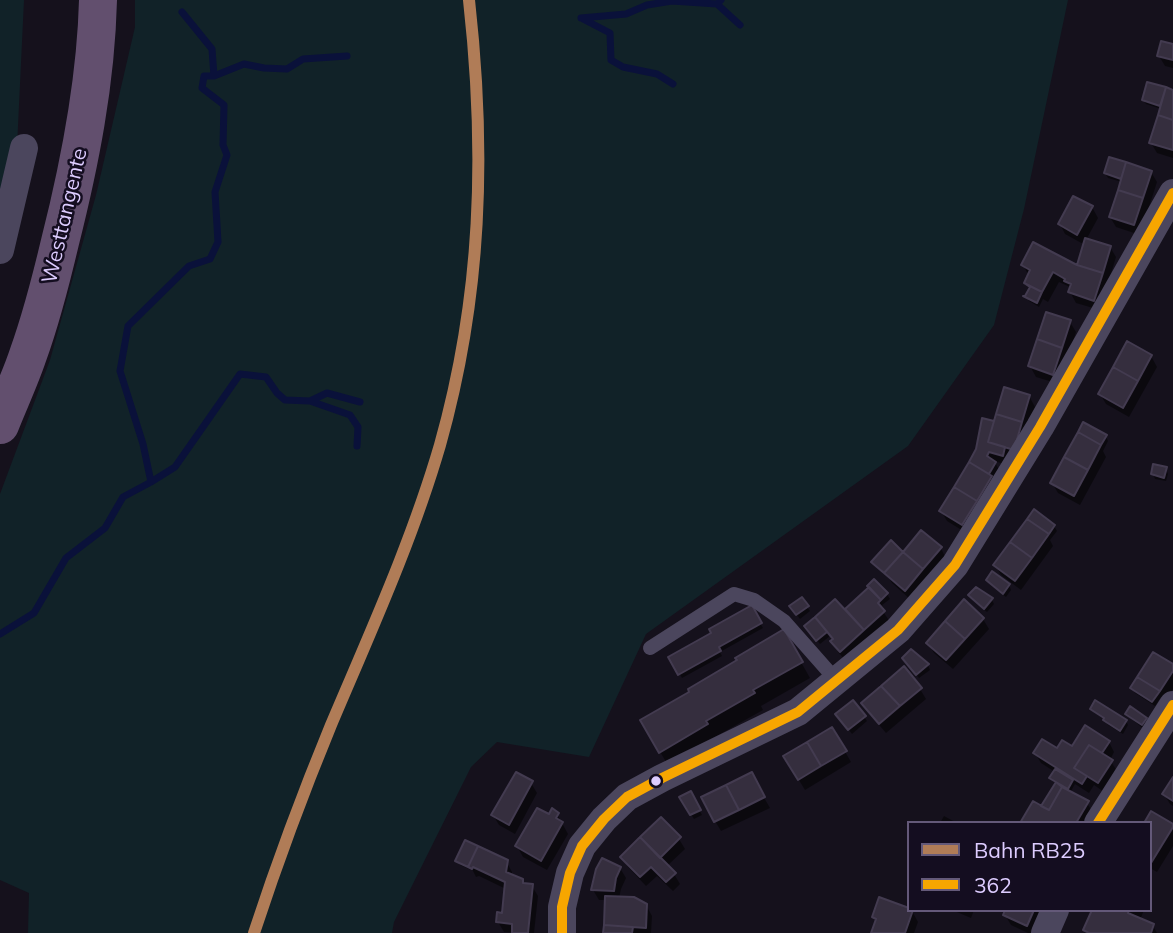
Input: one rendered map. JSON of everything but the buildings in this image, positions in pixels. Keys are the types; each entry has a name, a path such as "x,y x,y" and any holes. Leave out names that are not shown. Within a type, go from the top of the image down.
{"main road":[{"name":"Westtangente","path":"0,425 28,355 53,273 71,200 87,118 98,0"}],"street":[{"path":"0,250 24,148"},
{"path":"562,933 562,907 570,873 582,846 627,797 798,712 898,630 955,565 1040,427 1173,193"},
{"path":"1099,821 1173,705"},
{"path":"1045,933 1054,912"}],"lane":[{"path":"650,648 734,594 754,600 784,621 834,682"}],"shaded area":[{"path":"0,0 24,0 17,147 0,212"},
{"path":"135,0 1068,0 1024,209 994,325 908,446 646,634 589,757 497,742 471,767 394,922 392,933 28,933 29,893 0,880 0,494 50,360 96,195 135,27"}],"waterway":[{"path":"581,18 626,14 647,5 672,1 717,4 721,0"},
{"path":"717,4 740,25"},
{"path":"0,634 34,613 66,558 105,528 123,497 151,482 143,444 120,371 128,326 189,266 210,259 218,242 215,192 227,155 223,145 224,105 202,88 204,76 214,76 212,49 182,12"},
{"path":"583,19 610,33 611,60 623,67 657,74 673,84"},
{"path":"214,76 244,64 287,69 303,59 347,56"},
{"path":"151,482 175,467 240,374 266,377 285,400 310,401 327,393 360,402"},
{"path":"310,401 350,415 358,427 357,446"}],"rail line":[{"name":"RB25","path":"254,933 310,776 417,516 440,445 454,389 465,334 477,224 478,113 469,0"}],"transit line":[{"name":"362","path":"562,933 562,907 570,873 582,846 627,797 798,712 898,630 955,565 1040,427 1173,193"},
{"name":"362","path":"1099,821 1173,705"}]}
